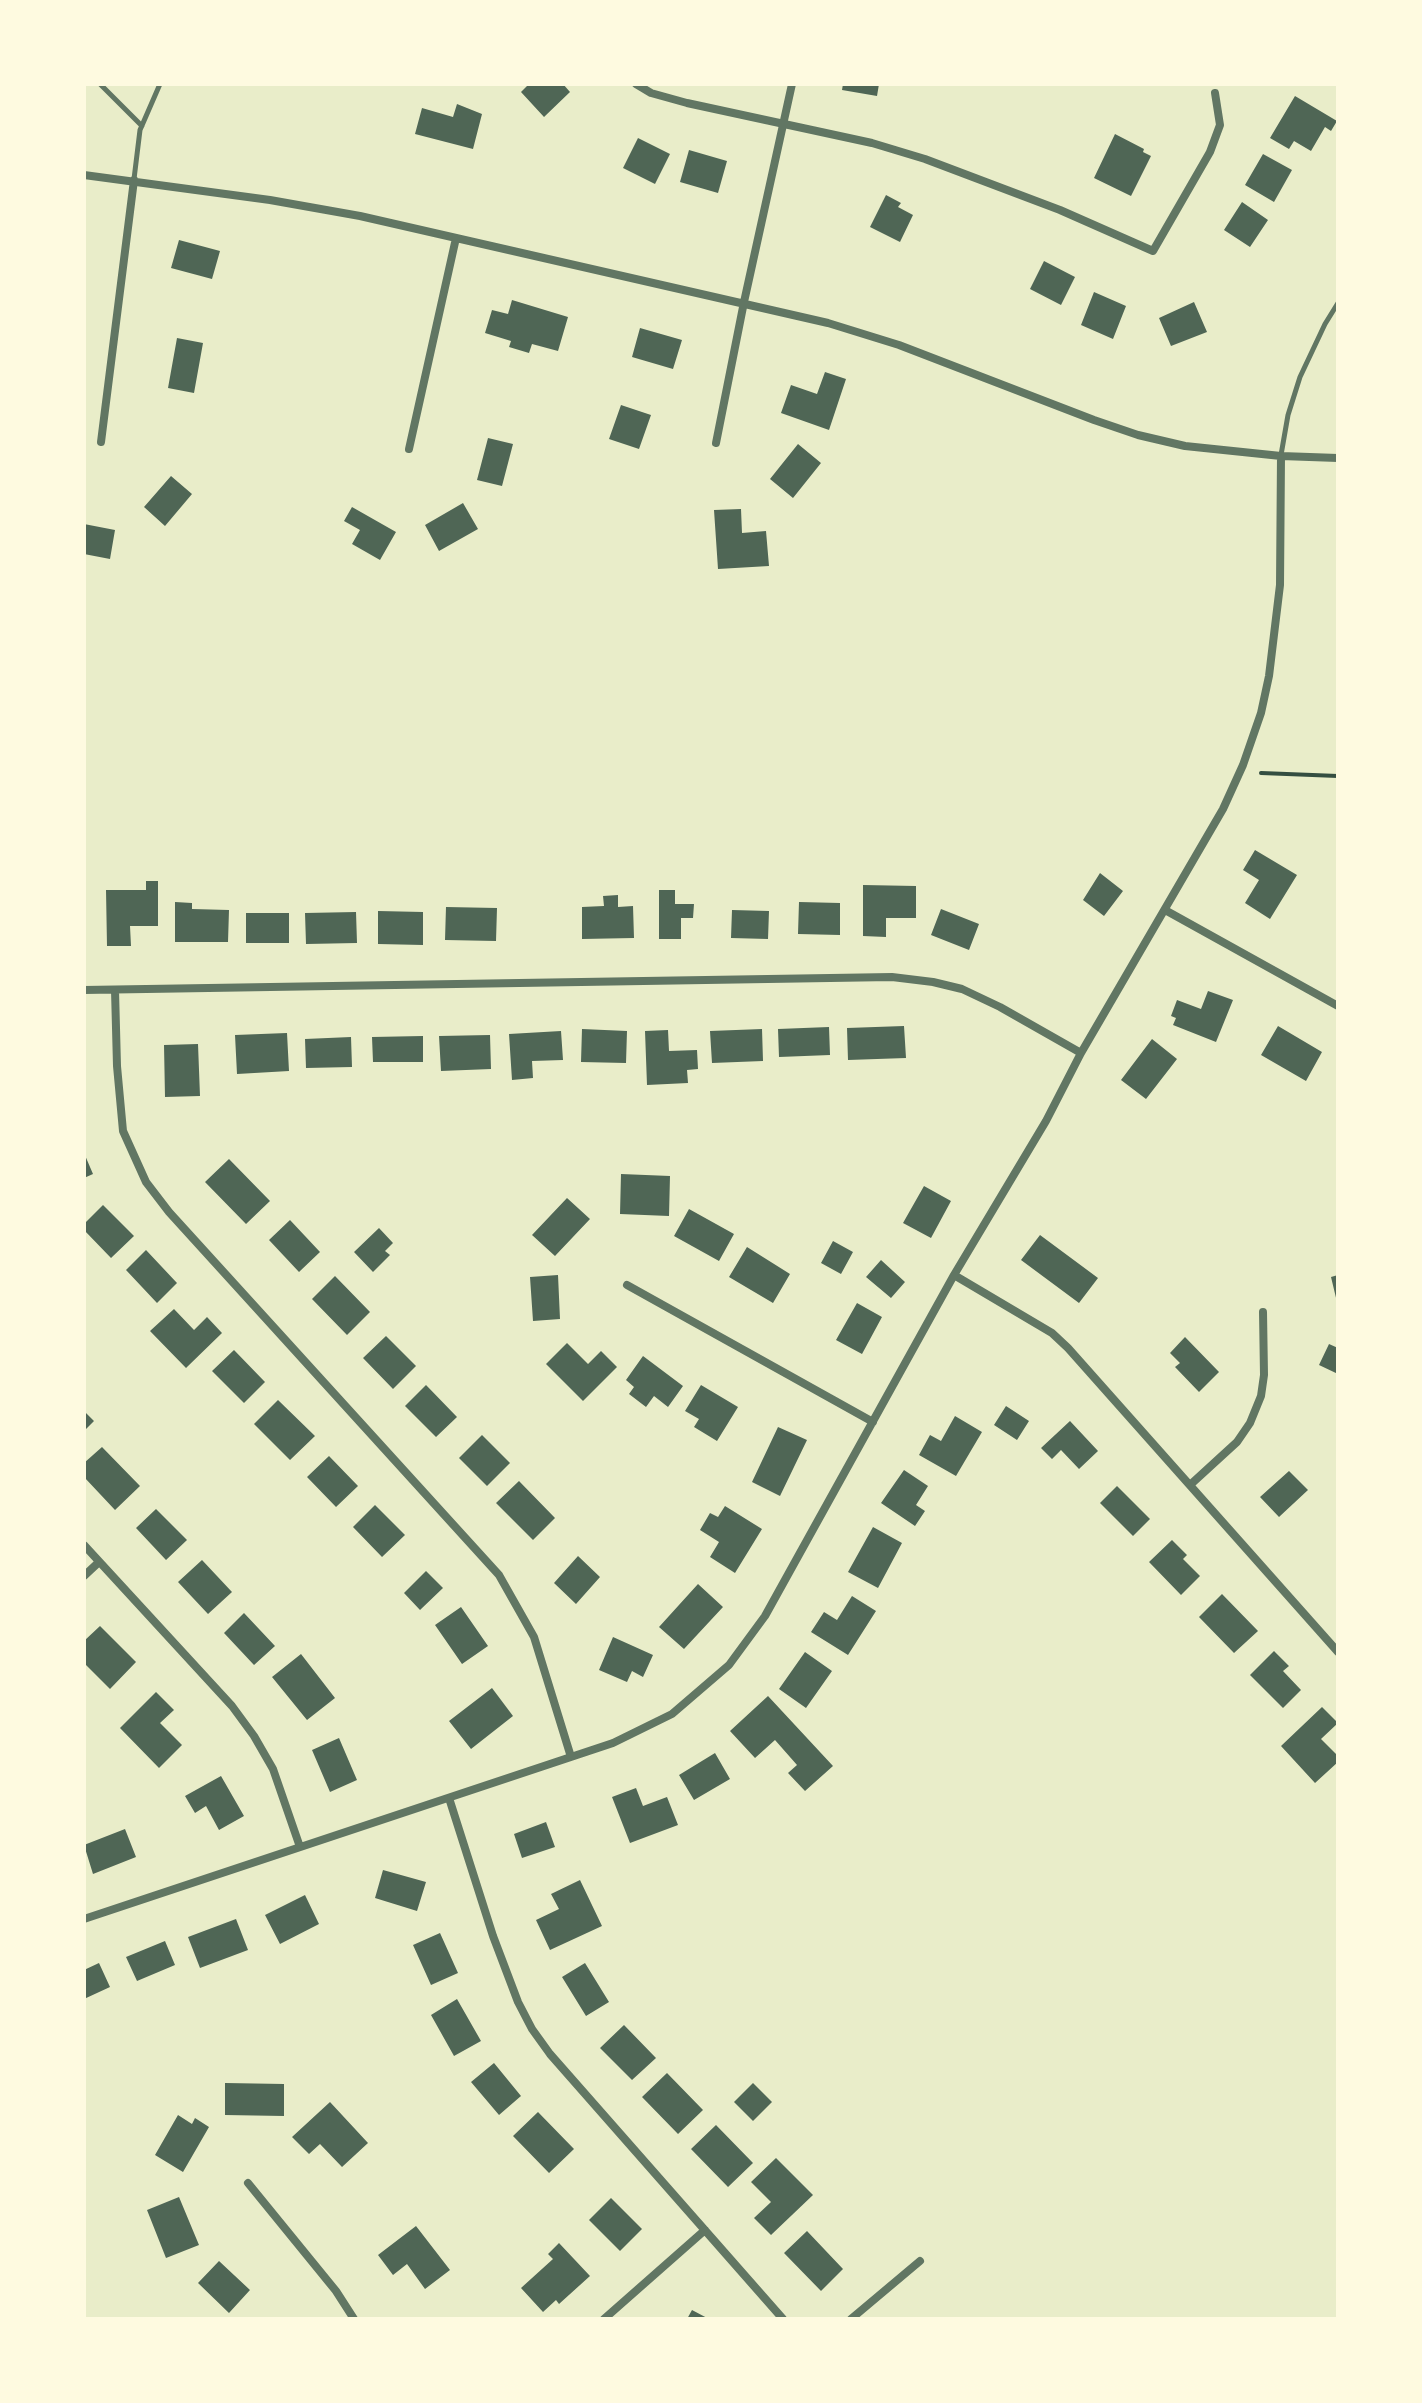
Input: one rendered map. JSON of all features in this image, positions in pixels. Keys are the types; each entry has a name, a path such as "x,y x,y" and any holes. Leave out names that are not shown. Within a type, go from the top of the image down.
{"street":[{"path":"636,84 651,93 687,103 872,143 925,159 1060,210 1153,251 1210,152 1220,125 1215,93"},
{"path":"716,443 792,84"},
{"path":"84,175 134,180 360,216 744,302 899,345 1138,435 1185,446 1281,456 1338,458"},
{"path":"101,442 134,180"},
{"path":"409,449 456,238"},
{"path":"84,1919 634,1735 672,1714 729,1665 765,1616 954,1275 1046,1121 1081,1053 1223,809 1243,765 1261,713 1269,676 1280,585 1281,456"},
{"path":"1165,910 1338,1006"},
{"path":"84,990 892,977 962,989 1081,1053"},
{"path":"115,990 123,1131 146,1182 169,1212 499,1575 534,1637 571,1757"},
{"path":"954,1275 1052,1333 1068,1348 1338,1652"},
{"path":"627,1285 873,1422"},
{"path":"1190,1485 1237,1442 1250,1423 1261,1396 1264,1375 1263,1312"},
{"path":"84,1545 232,1706 254,1736 273,1769 300,1847"},
{"path":"84,1576 99,1562"},
{"path":"449,1798 493,1936 518,2002 532,2029 550,2054 783,2319"},
{"path":"248,2183 336,2291 354,2319"},
{"path":"604,2319 705,2230"},
{"path":"851,2319 920,2261"}],"lane":[{"path":"100,84 142,126"},
{"path":"134,180 142,126 160,84"},
{"path":"1281,456 1288,415 1300,377 1338,303"}],"path":[{"path":"1261,773 1338,776"}],"building":[{"path":"529,84 563,84 570,92 544,117 521,92"},
{"path":"843,84 879,84 877,96 842,90"},
{"path":"1295,96 1337,121 1331,131 1325,127 1311,151 1294,141 1289,149 1270,138"},
{"path":"457,104 482,114 473,149 415,134 422,108 453,117"},
{"path":"1115,134 1151,156 1131,196 1094,178"},
{"path":"638,138 670,154 655,184 623,168"},
{"path":"689,150 727,161 718,193 680,182"},
{"path":"1263,154 1292,170 1274,202 1245,185"},
{"path":"886,195 901,203 898,207 913,215 900,242 870,227"},
{"path":"1242,202 1268,220 1250,247 1224,230"},
{"path":"179,240 220,251 212,279 171,268"},
{"path":"1044,261 1075,277 1061,305 1030,289"},
{"path":"1094,292 1126,306 1113,339 1081,325"},
{"path":"512,300 568,317 558,351 532,344 529,353 509,347 511,341 485,333 492,310 508,314"},
{"path":"1194,302 1207,332 1171,346 1159,318"},
{"path":"640,328 682,340 673,369 632,357"},
{"path":"177,338 203,343 194,393 168,388"},
{"path":"825,372 846,379 829,430 781,413 791,385 817,394"},
{"path":"621,405 651,415 639,449 609,439"},
{"path":"488,438 513,444 502,486 477,480"},
{"path":"798,444 821,463 793,498 770,479"},
{"path":"171,476 192,494 165,526 144,507"},
{"path":"463,503 478,529 439,551 425,525"},
{"path":"352,507 396,532 380,560 352,544 360,530 344,521"},
{"path":"741,509 742,533 766,531 769,566 718,569 714,510"},
{"path":"84,524 115,530 110,559 84,554"},
{"path":"1255,850 1297,875 1270,919 1245,903 1259,880 1243,870"},
{"path":"1100,873 1123,891 1104,916 1083,900"},
{"path":"146,881 158,881 158,926 130,926 131,946 107,946 106,890 146,890"},
{"path":"863,885 916,886 916,918 886,918 886,937 863,936"},
{"path":"659,890 675,890 675,904 694,904 693,918 681,918 681,939 659,939"},
{"path":"618,895 618,907 633,906 634,938 582,939 582,907 604,906 603,896"},
{"path":"175,902 192,903 192,909 229,910 228,942 175,942"},
{"path":"799,902 840,903 840,935 798,934"},
{"path":"446,907 497,908 496,941 445,940"},
{"path":"941,909 979,924 969,950 931,935"},
{"path":"732,910 769,911 768,939 731,938"},
{"path":"378,911 423,912 423,945 378,944"},
{"path":"356,912 357,943 306,944 305,913"},
{"path":"246,913 289,913 289,943 246,943"},
{"path":"1208,991 1233,1000 1216,1042 1173,1025 1176,1018 1171,1016 1177,1000 1201,1009"},
{"path":"904,1026 906,1058 848,1060 847,1028"},
{"path":"1278,1026 1322,1052 1306,1081 1261,1055"},
{"path":"829,1027 830,1055 779,1057 778,1029"},
{"path":"582,1029 627,1031 626,1063 581,1062"},
{"path":"762,1029 763,1061 712,1063 710,1031"},
{"path":"668,1030 669,1051 697,1050 698,1069 687,1070 688,1083 647,1085 645,1031"},
{"path":"561,1031 563,1060 532,1061 533,1078 512,1080 509,1034"},
{"path":"287,1033 289,1071 237,1074 235,1035"},
{"path":"490,1035 491,1069 441,1071 439,1036"},
{"path":"423,1036 423,1062 373,1062 372,1037"},
{"path":"351,1037 352,1067 306,1068 305,1039"},
{"path":"1152,1039 1177,1059 1146,1099 1121,1080"},
{"path":"198,1044 200,1096 165,1097 164,1045"},
{"path":"84,1153 93,1174 84,1178"},
{"path":"229,1159 270,1201 246,1224 205,1182"},
{"path":"621,1174 670,1176 669,1216 620,1214"},
{"path":"924,1186 951,1201 931,1238 903,1223"},
{"path":"567,1198 590,1219 555,1256 532,1235"},
{"path":"103,1205 134,1236 111,1258 84,1230 84,1224"},
{"path":"689,1209 734,1234 719,1261 674,1236"},
{"path":"290,1220 320,1252 299,1272 269,1240"},
{"path":"379,1228 393,1243 385,1251 390,1255 373,1272 354,1252"},
{"path":"1040,1235 1098,1278 1079,1303 1021,1260"},
{"path":"833,1241 853,1252 841,1274 821,1263"},
{"path":"747,1247 790,1274 773,1303 729,1277"},
{"path":"146,1250 177,1283 157,1303 126,1270"},
{"path":"881,1260 905,1282 891,1298 866,1277"},
{"path":"558,1275 560,1319 533,1321 530,1277"},
{"path":"1338,1275 1338,1302 1337,1302 1331,1277"},
{"path":"335,1276 370,1312 347,1335 312,1299"},
{"path":"857,1303 882,1317 862,1354 836,1340"},
{"path":"174,1309 194,1330 207,1317 222,1333 186,1368 150,1331"},
{"path":"386,1336 416,1366 393,1389 363,1358"},
{"path":"1185,1337 1219,1372 1199,1392 1175,1367 1180,1363 1170,1353"},
{"path":"567,1343 588,1364 601,1351 617,1367 583,1401 546,1364"},
{"path":"1329,1344 1338,1348 1338,1374 1319,1365"},
{"path":"234,1350 265,1382 244,1403 212,1371"},
{"path":"643,1356 683,1386 668,1407 654,1396 646,1407 629,1394 634,1387 626,1380"},
{"path":"426,1385 457,1417 436,1437 405,1406"},
{"path":"701,1385 738,1407 717,1441 694,1427 699,1419 685,1411"},
{"path":"278,1400 315,1436 290,1460 254,1424"},
{"path":"1006,1406 1029,1421 1017,1440 994,1425"},
{"path":"84,1411 94,1421 84,1431"},
{"path":"955,1416 982,1432 956,1476 919,1455 930,1435 941,1441"},
{"path":"1070,1421 1098,1451 1079,1469 1061,1450 1052,1459 1041,1448"},
{"path":"778,1427 807,1440 780,1496 752,1482"},
{"path":"482,1435 510,1463 487,1486 459,1458"},
{"path":"102,1447 140,1486 115,1510 84,1477 84,1463"},
{"path":"329,1456 358,1486 336,1507 307,1477"},
{"path":"904,1470 928,1486 916,1505 925,1511 915,1526 881,1503"},
{"path":"1289,1471 1308,1490 1279,1517 1260,1497"},
{"path":"519,1481 555,1518 533,1540 496,1503"},
{"path":"1117,1486 1150,1519 1133,1536 1100,1503"},
{"path":"375,1505 405,1535 382,1557 353,1527"},
{"path":"725,1506 762,1529 735,1573 710,1557 719,1542 700,1530 710,1513 718,1517"},
{"path":"156,1509 187,1540 166,1560 136,1528"},
{"path":"873,1527 902,1543 878,1588 848,1572"},
{"path":"1172,1540 1187,1555 1183,1559 1200,1576 1181,1595 1149,1562"},
{"path":"578,1556 600,1577 576,1604 554,1583"},
{"path":"202,1560 232,1592 208,1614 178,1582"},
{"path":"426,1571 443,1588 420,1610 404,1593"},
{"path":"698,1584 723,1607 684,1649 659,1627"},
{"path":"1222,1594 1258,1631 1234,1653 1199,1617"},
{"path":"852,1596 876,1611 848,1655 811,1632 824,1612 837,1620"},
{"path":"461,1607 488,1646 462,1664 435,1625"},
{"path":"244,1613 275,1646 254,1665 224,1633"},
{"path":"100,1626 136,1662 110,1689 84,1663 84,1641"},
{"path":"613,1637 653,1655 643,1677 632,1671 627,1682 599,1670"},
{"path":"1274,1651 1289,1666 1283,1671 1301,1690 1283,1708 1250,1675"},
{"path":"805,1652 832,1671 806,1708 779,1689"},
{"path":"301,1654 335,1698 307,1720 272,1677"},
{"path":"492,1688 513,1716 471,1749 449,1721"},
{"path":"156,1692 174,1710 160,1723 182,1745 159,1768 120,1728"},
{"path":"768,1696 833,1766 805,1791 788,1773 797,1765 775,1740 755,1758 730,1731"},
{"path":"1322,1707 1338,1723 1321,1739 1338,1756 1338,1762 1315,1783 1281,1746"},
{"path":"339,1738 357,1780 330,1792 312,1750"},
{"path":"715,1753 730,1779 694,1800 679,1775"},
{"path":"221,1776 244,1816 219,1830 206,1806 195,1813 185,1796"},
{"path":"636,1788 643,1806 667,1797 678,1825 630,1843 612,1797"},
{"path":"546,1822 555,1847 522,1858 514,1834"},
{"path":"125,1829 136,1857 93,1874 84,1845"},
{"path":"383,1870 426,1882 417,1911 375,1898"},
{"path":"580,1880 602,1926 550,1950 536,1920 559,1909 551,1894"},
{"path":"305,1895 319,1924 280,1944 265,1915"},
{"path":"236,1919 248,1950 200,1968 188,1937"},
{"path":"440,1933 458,1973 431,1985 413,1945"},
{"path":"165,1941 175,1965 137,1981 126,1957"},
{"path":"99,1963 110,1987 84,1999 84,1970"},
{"path":"585,1963 609,2002 586,2016 562,1977"},
{"path":"457,1999 481,2041 454,2056 431,2015"},
{"path":"624,2025 656,2058 632,2080 600,2048"},
{"path":"494,2063 521,2096 499,2115 471,2082"},
{"path":"667,2073 703,2110 678,2134 642,2097"},
{"path":"225,2083 284,2084 284,2116 225,2115"},
{"path":"753,2083 772,2102 753,2121 734,2102"},
{"path":"330,2102 368,2143 342,2167 320,2144 309,2154 292,2137"},
{"path":"538,2112 574,2149 549,2173 513,2136"},
{"path":"178,2115 192,2124 195,2118 209,2127 183,2172 155,2155"},
{"path":"716,2125 753,2163 728,2187 691,2149"},
{"path":"776,2158 813,2195 771,2235 754,2218 771,2202 751,2182"},
{"path":"179,2197 199,2245 166,2258 147,2210"},
{"path":"611,2198 642,2229 620,2251 589,2220"},
{"path":"416,2226 450,2270 425,2289 407,2264 393,2275 378,2255"},
{"path":"807,2231 843,2269 821,2291 784,2253"},
{"path":"559,2243 590,2276 559,2304 556,2300 543,2312 521,2288 553,2259 548,2254"},
{"path":"219,2261 250,2290 229,2313 198,2283"},
{"path":"692,2310 709,2319 687,2319"}]}
